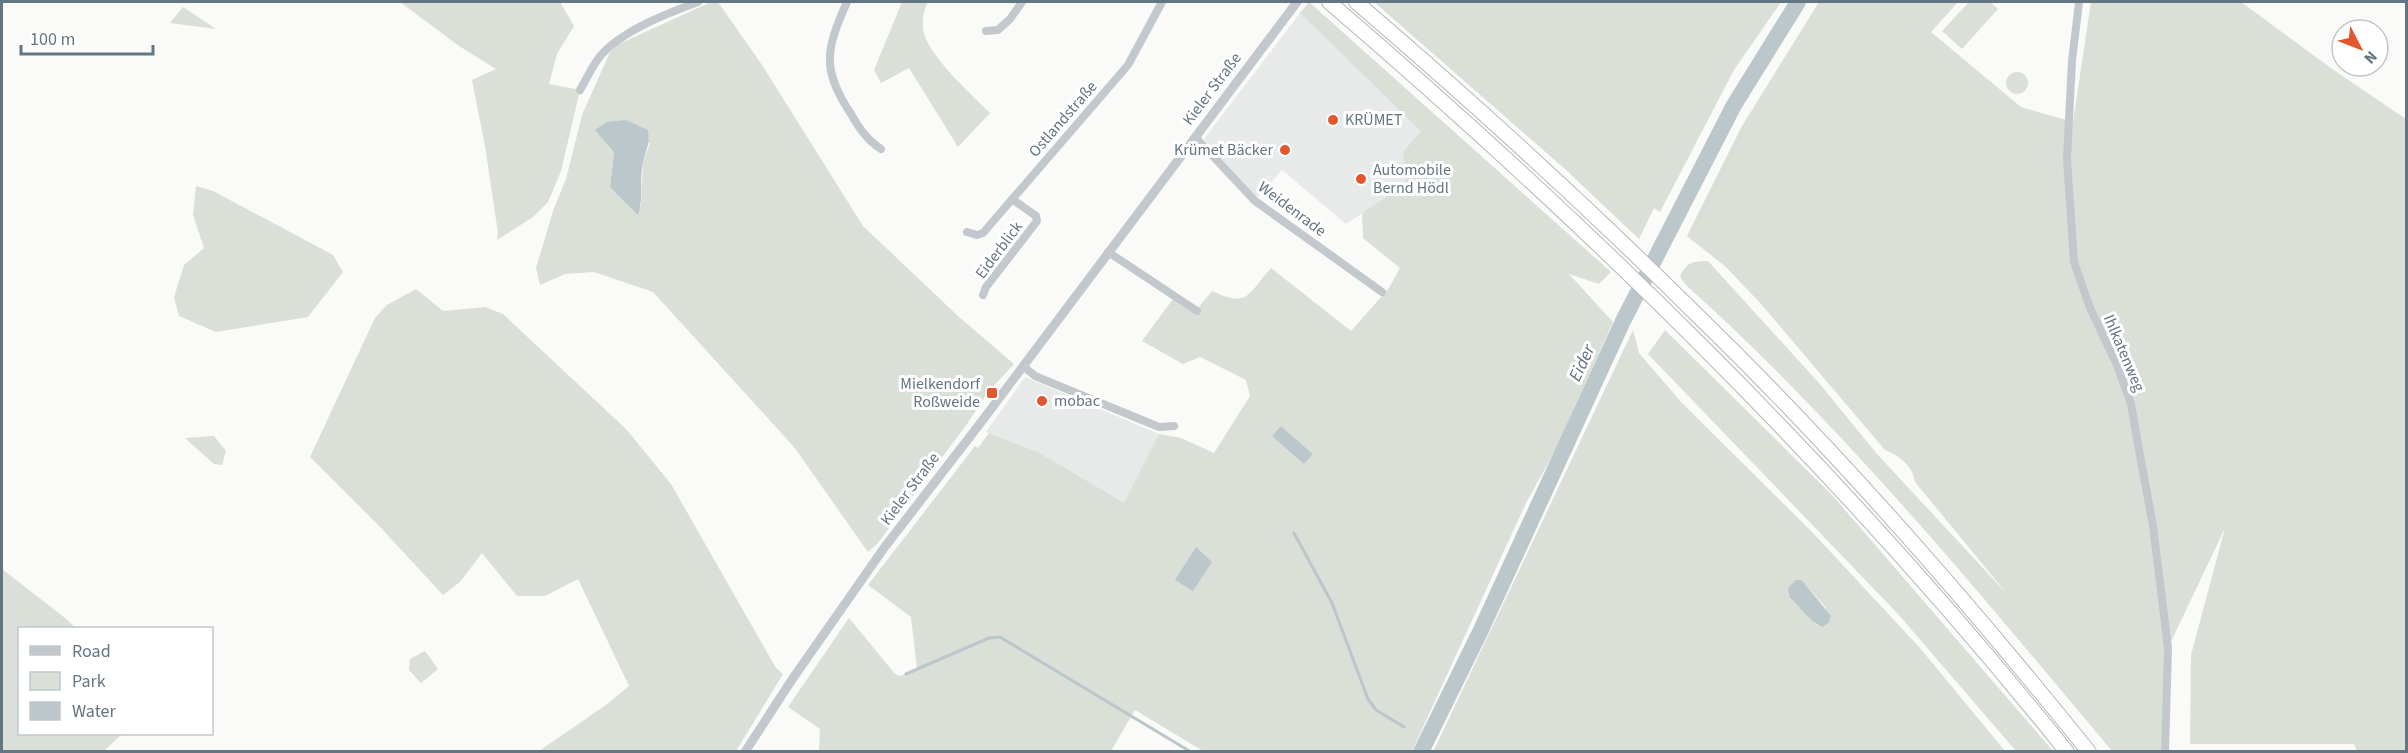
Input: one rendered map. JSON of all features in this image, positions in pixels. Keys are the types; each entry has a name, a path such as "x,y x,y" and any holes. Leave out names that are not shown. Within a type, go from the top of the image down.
{"highway":[{"path":"1329,2 1498,149 1659,302 1792,435 1964,626 2067,752"},
{"path":"1356,2 1518,144 1631,250 1803,423 1974,611 2090,752"}],"street":[{"path":"580,90 601,55 613,44 630,33 698,2"},
{"path":"847,2 830,47 829,65 832,83 863,134 872,144 881,149"},
{"path":"986,31 998,30 1010,19 1022,2"},
{"name":"Ostlandstraße","path":"967,232 977,235 983,233 1128,65 1162,2"},
{"name":"Kieler Straße","path":"746,752 791,681 884,548 1297,2"},
{"name":"Ihlkatenweg","path":"2079,2 2072,61 2067,159 2074,262 2090,309 2117,365 2130,404 2141,461 2153,526 2168,648 2165,752"},
{"name":"Weidenrade","path":"1195,137 1255,201 1382,292"},
{"name":"Eiderblick","path":"983,295 986,287 1037,221 1036,216 1012,199"},
{"path":"1108,252 1197,311"},
{"path":"1023,366 1035,376 1159,427 1174,426"}],"shaded area":[{"path":"1300,13 1422,131 1403,152 1406,184 1346,224 1282,170 1256,199 1237,180 1204,139"},
{"path":"1025,377 1159,434 1124,504 1038,452 986,432"}],"green space":[{"path":"400,2 560,2 574,26 557,54 549,84 580,90 561,171 548,202 533,217 497,240 498,233 485,146 472,80 496,69 459,46"},
{"path":"711,2 718,2 762,65 863,226 959,317 1014,364 988,392 967,424 878,543 868,552 794,447 653,292 594,272 565,274 540,285 536,268 554,208 566,179 582,115 610,52 619,44","holes":["650,143 643,163 641,206 610,187 614,152"]},
{"path":"902,2 928,2 924,11 923,29 932,50 951,74 990,113 958,147 909,68 881,83 874,70"},
{"path":"1309,2 1611,272 1599,284 1569,274 1613,322 1555,451 1526,503 1412,751 1203,751 1135,710 1111,751 819,751 820,729 788,707 849,618 895,674 900,676 917,669 911,617 868,585 975,446 978,448 989,433 1038,452 1124,503 1159,434 1181,438 1214,453 1250,396 1246,380 1200,357 1183,364 1142,341 1173,299 1198,308 1212,291 1224,296 1241,298 1252,292 1271,268 1351,331 1389,288 1400,268 1363,238 1362,213 1406,184 1403,152 1421,131 1300,13","holes":["1281,426 1312,453 1304,463 1273,436"]},
{"path":"1374,2 1781,2 1734,70 1660,212 1654,208 1639,239 1565,169"},
{"path":"1819,2 1958,2 1931,32 2021,107 2073,122 2091,2 2241,2 2330,67 2330,78 2345,78 2406,119 2406,751 2357,751 2354,744 2190,744 2191,655 2225,528 2168,648 2165,751 2112,751 1959,570 1854,452 1800,395 1680,277 1688,265 1708,261 1819,383 1877,454 2008,595 1915,482 1905,462 1885,450 1761,304 1726,267 1687,236 1742,126"},
{"path":"1969,2 1990,2 1998,9 1962,49 1942,31"},
{"path":"183,7 216,29 170,23"},
{"path":"2017,72 2025,75 2028,83 2025,91 2017,94 2009,91 2006,83 2009,75"},
{"path":"196,186 213,191 333,255 343,272 308,317 216,332 179,316 174,297 184,265 204,248 193,215"},
{"path":"416,289 443,311 485,307 503,314 626,429 671,484 776,668 783,674 736,751 539,751 606,705 629,686 578,579 545,596 517,596 482,553 460,582 443,595 381,528 310,457 375,318 387,305"},
{"path":"1633,330 1639,353 1681,402 1813,533 1920,648 2005,751 1433,752","holes":["1805,584 1826,608 1818,626 1790,598"]},
{"path":"1665,330 1832,495 2053,751 2016,751 1898,614 1648,354"},
{"path":"214,436 226,451 222,465 214,464 185,438"},
{"path":"2,569 75,627 18,627 18,735 121,735 104,751 2,751"},
{"path":"425,651 438,669 421,683 409,670 410,659"}],"water":[{"path":"626,120 648,130 638,215 610,187 614,152 595,130 607,122"},
{"path":"1281,426 1313,454 1304,464 1272,436"},
{"path":"1196,547 1212,562 1193,591 1175,580"},
{"path":"1796,580 1801,580 1805,584 1831,616 1829,622 1823,627 1809,618 1790,598 1788,588"}],"waterway":[{"name":"Eider","path":"1421,752 1480,632 1623,321 1734,105 1798,2"},
{"path":"1294,533 1332,603 1368,699 1376,710 1404,727"},
{"path":"906,674 989,638 1000,637 1191,752"}],"place":[{"name":"KRÜMET","path":"1333,120"},
{"name":"Krümet Bäcker","path":"1285,150"},
{"name":"Automobile Bernd Hödl","path":"1361,179"},
{"name":"Mielkendorf Roßweide","path":"992,393"},
{"name":"mobac","path":"1042,401"}]}
